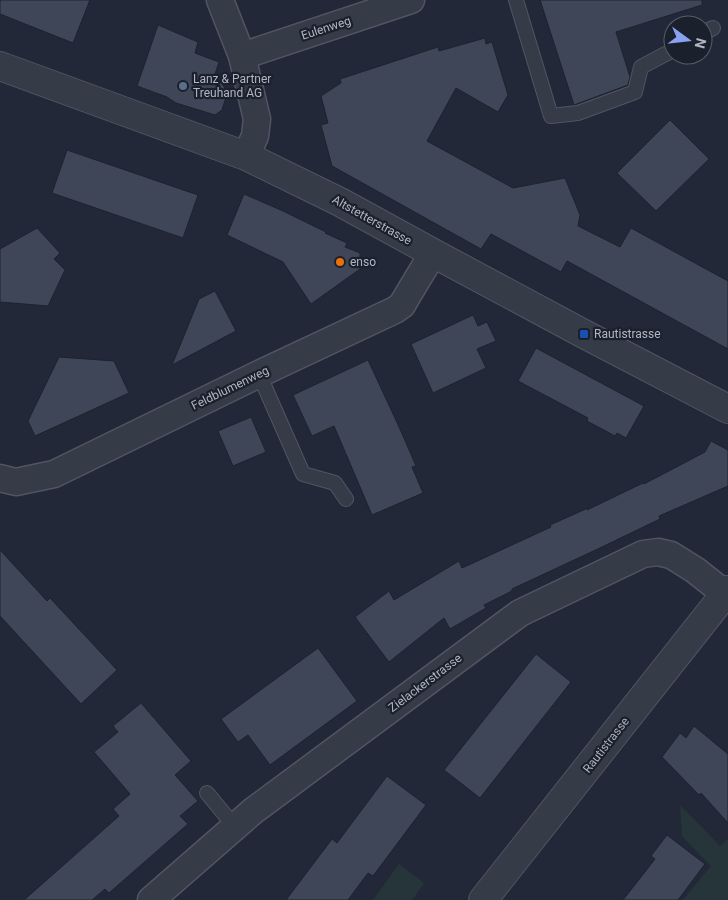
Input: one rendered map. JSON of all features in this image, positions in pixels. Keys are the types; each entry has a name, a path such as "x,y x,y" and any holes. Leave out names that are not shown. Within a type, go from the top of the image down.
{"street":[{"path":"220,0 242,56 257,119 254,136 246,156"},
{"name":"Eulenweg","path":"242,56 411,0"},
{"name":"Altstetterstrasse","path":"0,66 246,156 340,202 584,334 728,409"},
{"name":"Feldblumenweg","path":"0,478 16,482 54,474 153,434 260,374 395,310 402,305 433,253"},
{"name":"Zielackerstrasse","path":"151,900 253,811 520,612 643,554 658,552 671,555 727,593"},
{"name":"Rautistrasse","path":"483,900 727,593"}],"lane":[{"path":"516,0 551,116 578,113 635,92 641,67 663,55"},
{"path":"260,374 303,474 335,483 346,499"},
{"path":"207,793 235,827"}],"shaded area":[{"path":"680,805 720,846 728,839 728,900 683,900 711,866 682,836"},
{"path":"399,864 424,883 412,900 373,900"}],"building":[{"path":"0,0 90,0 73,43 0,14"},
{"path":"540,0 702,0 702,5 670,15 663,15 663,17 616,32 630,77 628,85 574,105"},
{"path":"158,25 198,42 195,53 219,62 215,74 227,94 222,110 215,115 176,103 167,97 137,86"},
{"path":"485,38 486,44 492,42 508,95 498,112 456,88 427,141 513,188 565,178 580,215 578,226 620,247 631,228 728,281 728,349 567,261 561,272 491,234 481,249 332,166 321,125 328,123 321,96 341,83 340,79 438,47 439,51"},
{"path":"670,120 709,159 656,211 617,173"},
{"path":"67,150 198,195 183,238 52,193"},
{"path":"244,194 347,243 345,247 360,253 360,269 311,304 283,262 227,235"},
{"path":"37,228 60,253 54,259 65,270 48,306 0,302 0,249"},
{"path":"215,291 236,331 172,365 199,299"},
{"path":"473,315 478,326 487,322 496,341 477,349 486,368 433,393 411,344"},
{"path":"536,348 644,406 626,438 617,433 615,436 587,421 588,418 518,381"},
{"path":"59,357 114,361 129,393 35,436 28,421"},
{"path":"368,360 416,466 412,467 423,493 372,515 334,426 312,436 293,395"},
{"path":"251,417 266,452 233,466 218,431"},
{"path":"711,441 728,450 728,486 659,516 660,519 512,589 512,591 484,605 486,608 450,629 444,618 389,662 355,617 389,591 394,600 459,561 462,568 551,527 550,525 644,484 705,452"},
{"path":"0,550 47,601 50,598 117,670 81,704 0,616"},
{"path":"318,648 357,701 270,765 248,735 238,742 221,719"},
{"path":"536,654 571,682 480,798 444,770"},
{"path":"141,703 191,761 175,775 198,801 180,816 188,824 109,893 105,889 92,900 24,900 119,816 113,809 130,794 94,752 118,732 113,726"},
{"path":"694,726 728,754 728,823 701,793 699,795 662,757 680,733 686,738"},
{"path":"387,776 426,805 373,876 368,873 348,900 286,900 332,839 337,843"},
{"path":"667,835 705,864 678,900 623,900 655,859 651,856"}],"place":[{"name":"Lanz & Partner Treuhand AG","path":"183,86"},
{"name":"enso","path":"340,262"},
{"name":"Rautistrasse","path":"584,334"}]}
